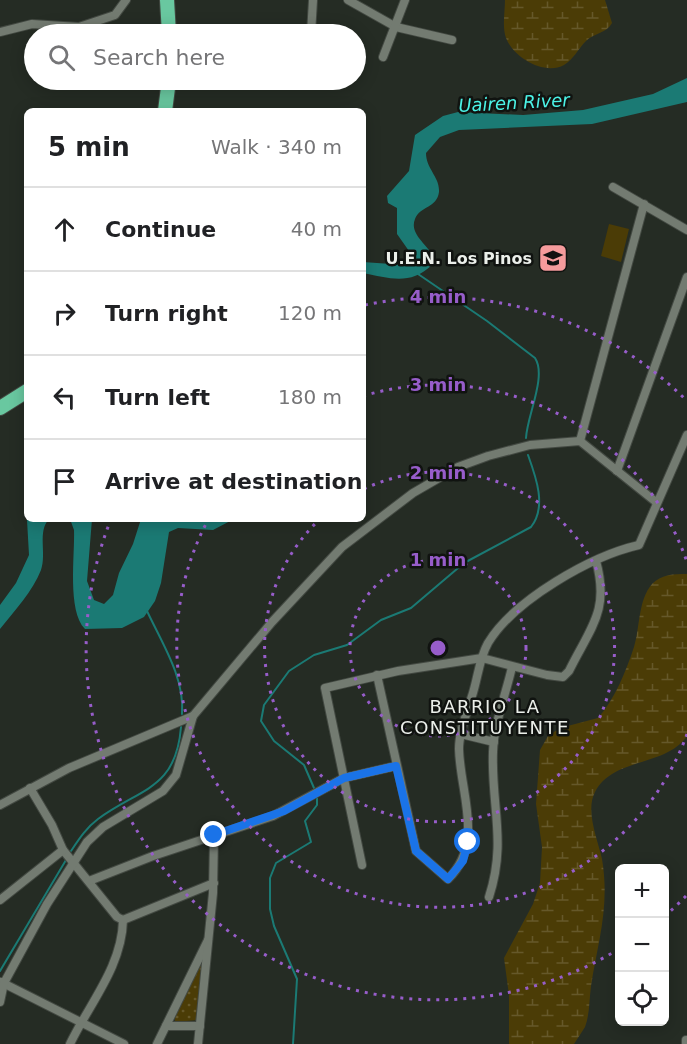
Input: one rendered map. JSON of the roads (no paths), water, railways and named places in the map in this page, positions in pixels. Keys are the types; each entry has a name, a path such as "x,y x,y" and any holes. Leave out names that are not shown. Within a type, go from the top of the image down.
{"highway":[{"path":"167,0 168,24"},
{"path":"165,108 168,90"},
{"path":"0,408 24,393"}],"street":[{"path":"88,24 115,15 126,0"},
{"path":"312,24 313,0"},
{"path":"348,0 394,26 452,40"},
{"path":"383,57 405,0"},
{"path":"0,32 13,26 24,25"},
{"path":"613,187 687,230"},
{"path":"580,441 644,204"},
{"path":"617,471 687,277"},
{"path":"377,675 416,851 448,879 463,861 469,831 459,751 461,734 482,658 494,636 515,612 540,594 596,561 639,545 687,435"},
{"path":"0,1002 2,982 46,904 87,842 103,827 152,798 170,784 184,754 193,716 272,622 342,547 396,504 438,478 488,456 530,445 580,441 656,502"},
{"path":"362,866 325,688 377,675 482,658 555,677 567,674 601,606 603,593 596,561"},
{"path":"489,897 496,875 500,844 494,742 512,667"},
{"path":"0,805 69,768 193,716"},
{"path":"461,734 494,742"},
{"path":"88,881 284,811 344,778 396,766"},
{"path":"30,788 52,825 63,850 117,917 123,920 214,883"},
{"path":"198,1044 210,936 214,883 214,835"},
{"path":"0,900 63,850"},
{"path":"70,1044 117,957 123,935 123,920"},
{"path":"158,1044 210,936"},
{"path":"2,982 124,1044"},
{"path":"166,1026 200,1026"}],"water":[{"path":"687,78 687,102 592,124 459,130 440,137 426,153 428,164 439,187 438,197 417,215 414,224 416,234 432,255 432,265 424,272 407,278 399,279 366,274 366,262 405,265 410,261 409,251 397,234 397,208 388,203 387,196 409,171 415,135 443,116 458,112 523,115 583,110 653,94"},
{"path":"27,522 47,522 43,536 43,563 38,578 0,629 0,605 16,583 29,555"},
{"path":"71,522 92,522 87,581 94,600 104,604 113,595 119,573 133,544 140,522 228,522 213,530 178,528 169,532 161,583 155,601 144,617 122,628 85,629 79,621 73,582 74,530"}],"waterway":[{"path":"418,274 487,321 535,358 538,366 538,385 526,438"},
{"path":"314,788 304,765 274,741 261,721 264,705 289,671 314,655 347,645 381,620 411,608 464,563 531,527 536,519 539,501 537,482 528,455"},
{"path":"147,611 176,674 180,687 182,714"},
{"path":"71,851 94,822 164,776 178,748 181,727"},
{"path":"293,1044 297,979 274,926 270,909 270,878 276,863 311,842 305,821 317,805 317,798"},
{"path":"0,971 66,860"}],"place":[{"name":"U.E.N. Los Pinos","path":"553,258"}],"district":[{"name":"BARRIO LA CONSTITUYENTE","path":"485,717"}],"water label":[{"name":"Uairen River","path":"514,103"}]}
